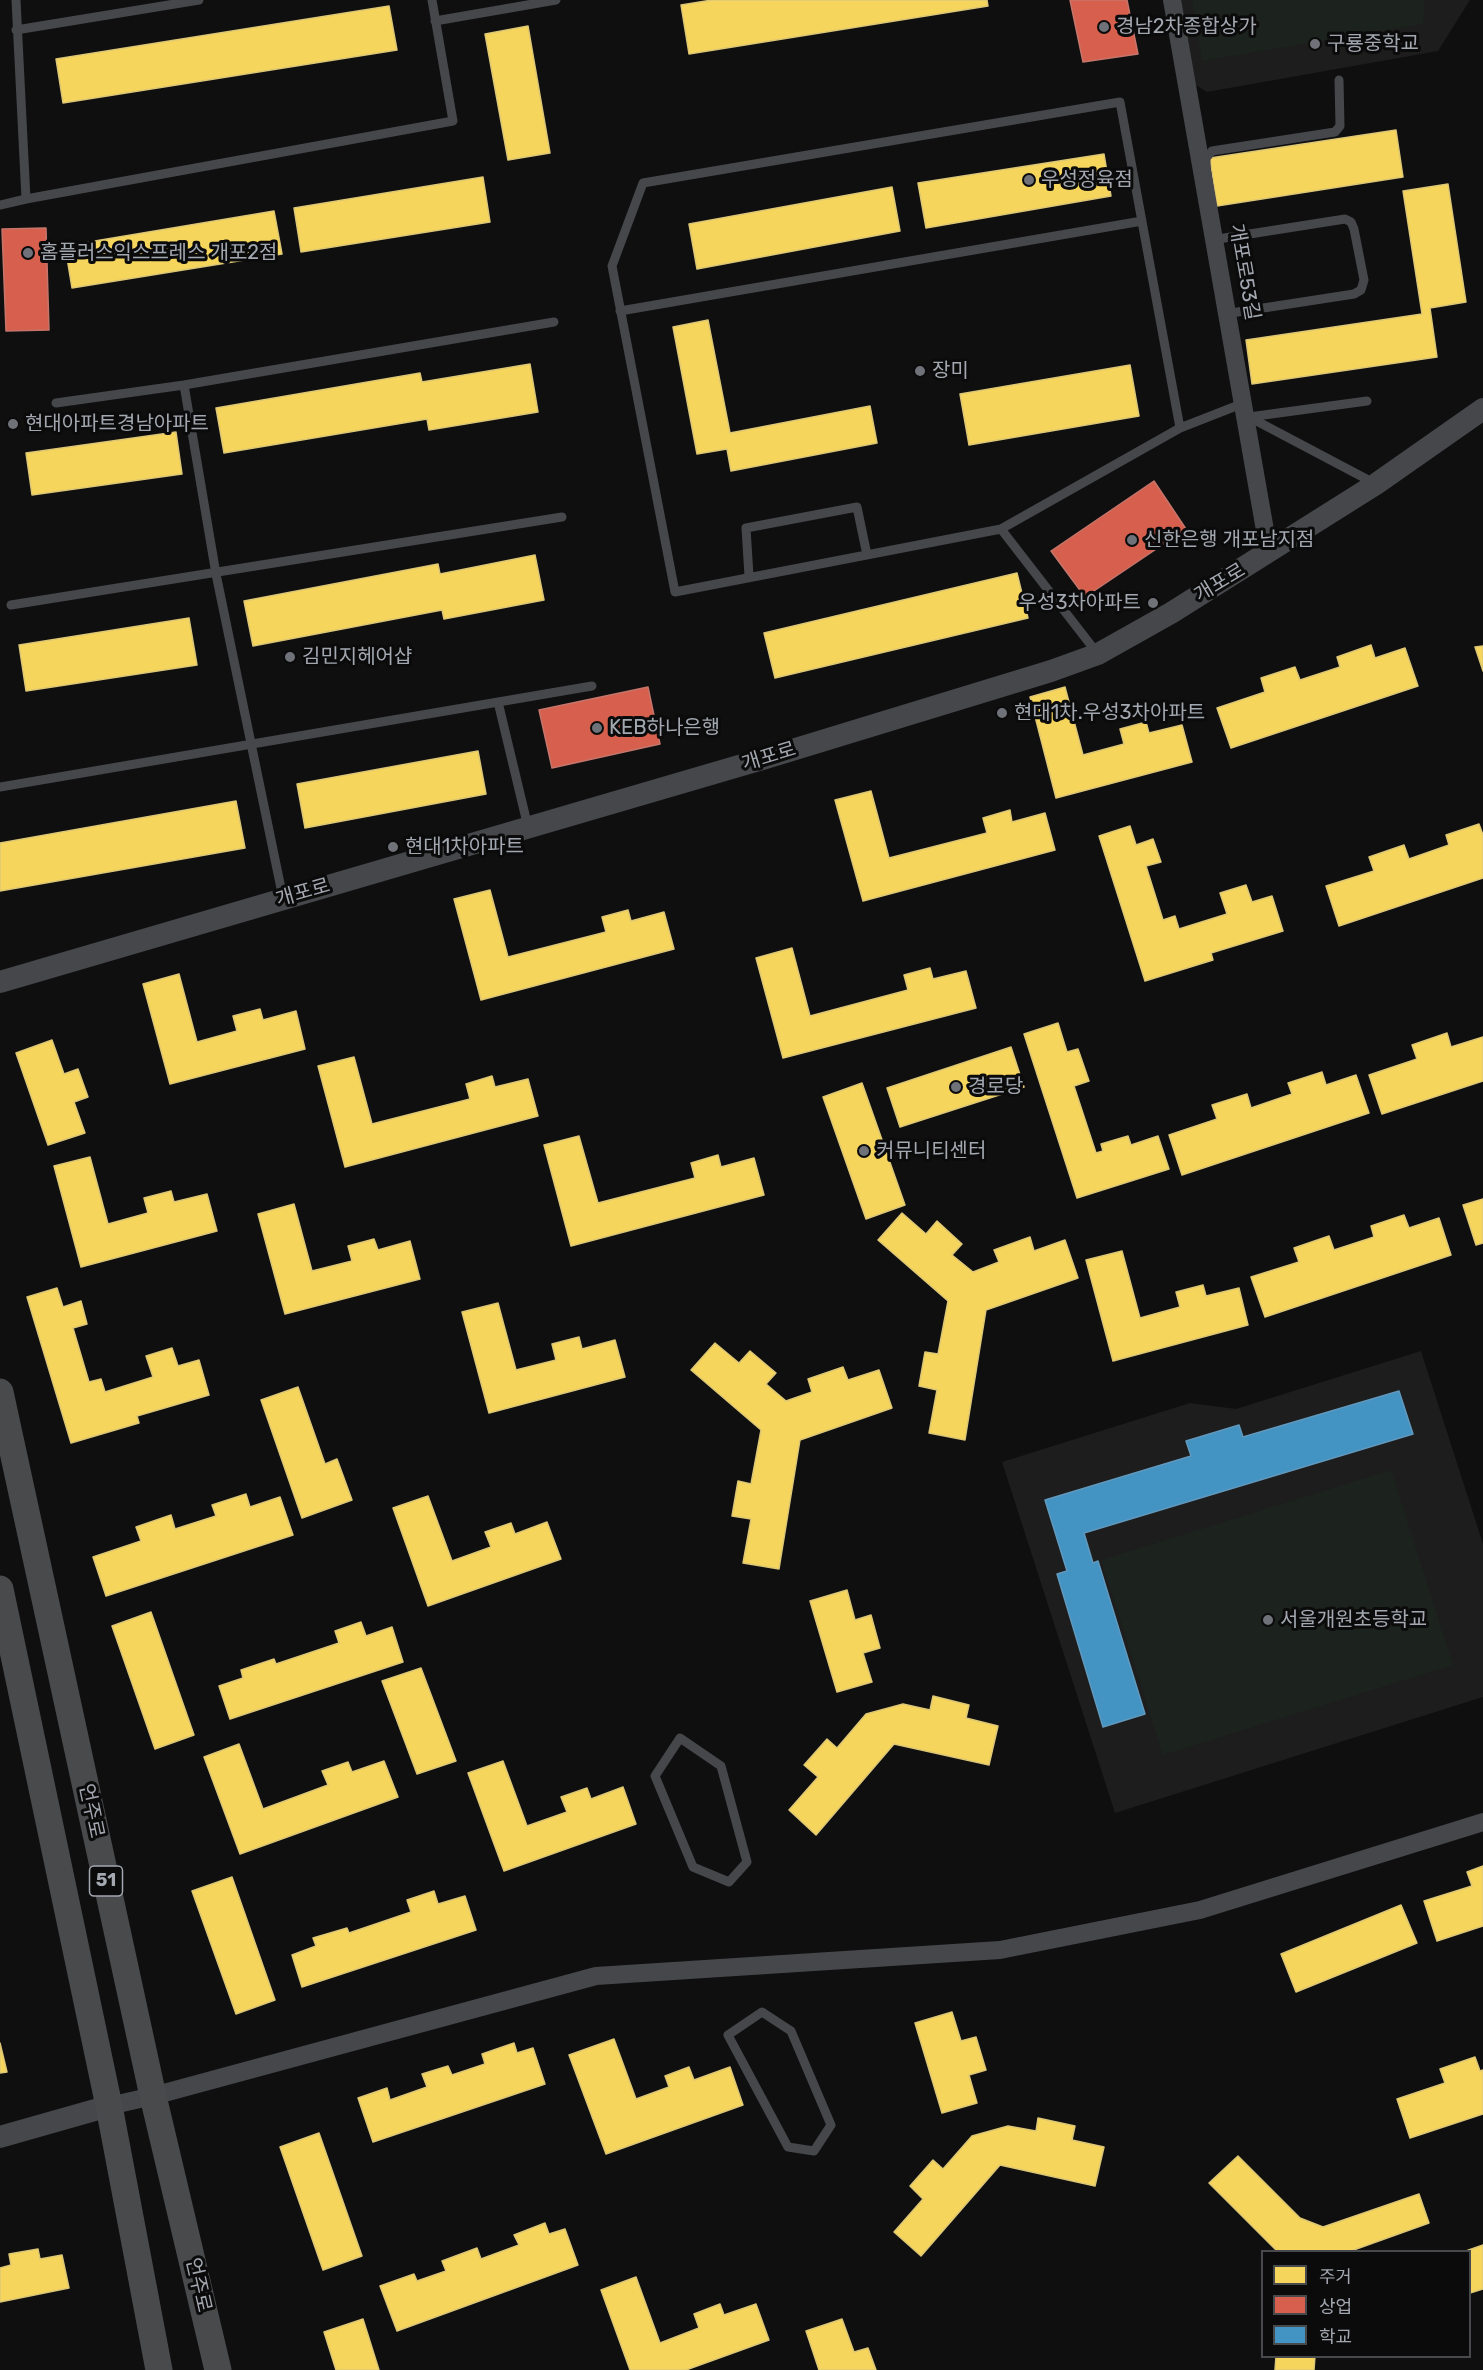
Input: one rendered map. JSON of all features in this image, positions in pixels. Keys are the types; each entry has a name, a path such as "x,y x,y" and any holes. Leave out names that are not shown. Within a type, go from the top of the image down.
{"main road":[{"name":"언주로","path":"0,1392 153,2096 218,2370"},
{"name":"51","path":"0,1588 109,2106 159,2370"}],"street":[{"name":"개포로53길","path":"1173,0 1247,410 1269,553"},
{"name":"개포로","path":"0,982 800,748 1051,671 1098,654 1171,613 1269,553 1376,484 1483,409"},
{"path":"0,2137 596,1976 1000,1950 1200,1910 1483,1822"}],"lane":[{"path":"16,0 26,199"},
{"path":"16,30 199,0"},
{"path":"0,206 26,199 453,121 432,0"},
{"path":"435,21 556,0"},
{"path":"1247,410 1206,163 1208,154 1212,151 1335,132 1340,126 1339,80"},
{"path":"1180,428 1120,102 644,183 612,266 675,592 1001,529 1180,428 1247,410 1367,400"},
{"path":"1218,238 1345,219 1354,229 1364,280 1361,290 1354,294 1231,313"},
{"path":"620,311 1142,221"},
{"path":"56,403 184,385 554,322"},
{"path":"184,385 216,574 284,899"},
{"path":"1247,410 1376,484"},
{"path":"749,576 746,528 857,507 867,555"},
{"path":"11,605 562,517"},
{"path":"1001,529 1098,654"},
{"path":"0,787 592,686"},
{"path":"498,702 528,827"},
{"path":"680,1738 721,1766 747,1862 729,1882 693,1867 655,1776 680,1738"},
{"path":"762,2012 791,2031 831,2126 814,2151 788,2147 728,2035 762,2012"}],"shaded area":[{"name":"구룡중학교","path":"1180,0 1470,0 1438,51 1207,92 1194,84"},
{"path":"1192,0 1425,0 1423,24 1202,61"},
{"name":"서울개원초등학교","path":"1421,1351 1483,1544 1483,1697 1115,1813 1002,1462 1190,1403 1236,1409"},
{"path":"1391,1470 1453,1665 1163,1755 1101,1560"}],"building: 주거":[{"path":"712,0 987,0 988,6 689,54 681,5"},
{"path":"389,6 397,50 63,103 56,59"},
{"path":"528,26 550,153 508,160 485,34"},
{"path":"1396,130 1403,177 1217,206 1210,158"},
{"path":"1104,154 1111,196 926,228 918,183"},
{"path":"483,177 490,222 301,252 294,208"},
{"path":"1448,184 1466,302 1430,308 1437,357 1252,384 1246,340 1422,314 1403,191"},
{"path":"892,187 900,231 697,269 689,224"},
{"path":"274,211 282,254 72,288 65,246"},
{"path":"708,320 730,433 870,406 877,443 731,471 727,449 697,454 673,327"},
{"path":"530,364 538,412 429,430 427,419 224,453 216,408 420,373 422,382"},
{"path":"1130,365 1139,416 969,445 960,394"},
{"path":"176,432 182,474 32,495 26,453"},
{"path":"535,555 544,600 444,619 442,610 253,646 244,601 438,564 440,574"},
{"path":"1017,573 1028,618 775,678 764,633"},
{"path":"189,618 197,665 26,691 19,645"},
{"path":"1371,645 1375,658 1405,648 1418,686 1231,748 1217,708 1265,692 1261,678 1295,667 1300,680 1340,667 1337,657"},
{"path":"1483,646 1483,671 1475,647"},
{"path":"1065,687 1083,755 1124,744 1120,729 1146,722 1149,733 1182,725 1192,762 1056,798 1030,697"},
{"path":"478,751 486,794 305,828 297,784"},
{"path":"871,791 889,858 987,833 983,818 1010,810 1012,822 1045,813 1055,850 863,901 835,800"},
{"path":"236,801 245,848 0,891 0,843"},
{"path":"1479,824 1483,835 1483,878 1339,926 1326,886 1374,871 1369,857 1404,845 1409,859 1449,845 1446,835"},
{"path":"1130,826 1136,845 1153,839 1161,862 1146,866 1163,920 1175,916 1179,929 1227,914 1220,893 1246,885 1252,902 1272,896 1283,931 1211,953 1213,960 1145,981 1099,836"},
{"path":"490,890 508,957 606,932 602,917 628,910 631,921 664,912 674,949 481,1000 454,899"},
{"path":"792,948 810,1016 908,990 904,975 930,968 933,979 966,971 976,1008 783,1058 756,958"},
{"path":"179,974 197,1042 237,1031 233,1016 260,1009 263,1020 296,1011 305,1049 170,1084 143,984"},
{"path":"1058,1023 1067,1052 1078,1049 1089,1081 1074,1086 1096,1153 1103,1151 1101,1144 1128,1136 1131,1145 1158,1136 1169,1169 1077,1198 1024,1034"},
{"path":"1447,1033 1451,1047 1483,1037 1483,1081 1382,1114 1369,1075 1417,1059 1412,1045"},
{"path":"52,1040 64,1074 78,1069 88,1097 74,1102 85,1133 48,1145 16,1053"},
{"name":"경로당","path":"1011,1047 1024,1087 900,1127 887,1088"},
{"path":"354,1057 372,1124 470,1099 466,1084 492,1076 495,1087 528,1079 538,1116 345,1167 318,1066"},
{"path":"1322,1072 1326,1085 1356,1075 1369,1113 1182,1175 1169,1135 1217,1119 1212,1105 1247,1094 1251,1108 1292,1094 1288,1083"},
{"name":"커뮤니티센터","path":"862,1083 905,1205 866,1219 823,1097"},
{"path":"579,1136 598,1203 695,1178 691,1163 718,1155 721,1167 754,1158 764,1195 571,1246 544,1145"},
{"path":"90,1157 108,1224 148,1213 144,1198 171,1191 174,1202 207,1194 217,1231 81,1267 54,1166"},
{"path":"1483,1199 1483,1243 1476,1245 1463,1205"},
{"path":"294,1204 312,1271 352,1261 348,1246 374,1239 378,1250 410,1241 420,1279 285,1314 258,1214"},
{"path":"902,1213 926,1234 937,1221 962,1244 952,1255 973,1272 999,1262 994,1250 1030,1237 1034,1251 1065,1240 1078,1278 986,1310 965,1440 929,1433 937,1390 919,1386 925,1352 938,1354 948,1301 878,1240"},
{"path":"1404,1215 1409,1228 1439,1218 1451,1255 1265,1317 1251,1277 1299,1262 1294,1248 1329,1236 1334,1250 1374,1237 1371,1226"},
{"path":"1122,1251 1140,1318 1180,1307 1176,1292 1203,1285 1206,1296 1239,1288 1248,1325 1113,1361 1086,1260"},
{"path":"57,1288 63,1307 81,1301 87,1324 73,1328 89,1382 101,1379 105,1392 153,1377 146,1356 172,1348 178,1366 199,1360 209,1395 137,1416 139,1423 71,1443 27,1297"},
{"path":"498,1303 516,1370 556,1360 552,1344 579,1337 582,1349 615,1340 625,1377 489,1413 462,1312"},
{"path":"715,1343 739,1363 750,1351 776,1373 766,1384 786,1401 812,1392 808,1379 843,1367 848,1380 879,1370 892,1408 800,1440 779,1569 743,1563 751,1519 732,1516 738,1481 751,1484 761,1430 691,1370"},
{"path":"298,1387 325,1464 337,1459 352,1500 302,1518 261,1400"},
{"path":"246,1494 250,1507 280,1497 293,1535 106,1596 93,1557 141,1541 136,1527 171,1515 175,1529 216,1516 212,1505"},
{"path":"428,1496 452,1561 491,1547 485,1532 511,1523 515,1534 547,1522 561,1559 428,1606 393,1508"},
{"path":"847,1590 855,1620 871,1615 880,1648 863,1653 872,1682 837,1692 810,1601"},
{"path":"151,1612 194,1735 155,1749 112,1626"},
{"path":"361,1622 366,1636 392,1627 403,1662 230,1719 219,1686 243,1678 241,1670 274,1659 276,1664 339,1643 335,1631"},
{"path":"421,1668 456,1761 417,1774 382,1681"},
{"path":"933,1696 969,1705 966,1718 998,1726 989,1765 894,1744 816,1835 789,1810 818,1777 804,1765 827,1739 837,1748 866,1714 903,1704 930,1710"},
{"path":"239,1744 263,1809 328,1785 322,1771 348,1762 352,1772 384,1761 398,1797 240,1854 204,1757"},
{"path":"503,1761 527,1826 567,1812 561,1797 587,1788 591,1799 623,1787 636,1824 504,1871 468,1773"},
{"path":"1483,1866 1483,1926 1437,1941 1424,1901 1472,1886 1467,1872"},
{"path":"232,1877 275,2000 236,2014 192,1891"},
{"path":"434,1891 438,1904 465,1896 476,1930 302,1987 292,1955 316,1946 313,1938 347,1928 349,1933 411,1912 407,1900"},
{"path":"1401,1905 1417,1943 1296,1992 1281,1954"},
{"path":"952,2012 961,2041 976,2037 986,2070 969,2075 977,2103 942,2113 915,2023"},
{"path":"614,2039 636,2099 669,2087 665,2076 689,2067 694,2080 730,2067 743,2105 606,2154 569,2055"},
{"path":"0,2043 7,2072 0,2073"},
{"path":"514,2043 517,2053 533,2048 545,2084 373,2142 358,2098 387,2088 390,2100 427,2087 422,2074 448,2066 452,2075 485,2064 482,2054"},
{"path":"1475,2057 1480,2071 1483,2070 1483,2114 1410,2138 1397,2099 1445,2083 1440,2069"},
{"path":"1038,2118 1075,2126 1072,2140 1104,2147 1095,2186 1000,2165 921,2256 894,2232 923,2199 910,2186 933,2160 943,2169 972,2136 1008,2126 1036,2131"},
{"path":"319,2133 362,2256 323,2270 280,2147"},
{"path":"1238,2156 1300,2218 1323,2227 1419,2194 1429,2223 1354,2250 1276,2250 1209,2183"},
{"path":"545,2223 549,2234 565,2229 578,2265 397,2331 380,2286 414,2274 417,2281 446,2271 442,2261 477,2248 481,2259 519,2245 514,2235"},
{"path":"1483,2245 1483,2289 1471,2293 1471,2250 1469,2250"},
{"path":"38,2249 40,2259 62,2255 69,2288 0,2302 0,2268 11,2265 9,2254"},
{"path":"636,2277 660,2343 699,2328 694,2314 720,2304 724,2315 756,2304 769,2340 686,2370 630,2370 601,2290"},
{"path":"363,2319 379,2370 336,2370 324,2332"},
{"path":"842,2319 854,2352 868,2348 876,2370 819,2370 806,2331"},
{"path":"1276,2358 1315,2358 1314,2370 1275,2370"}],"building: 상업":[{"name":"경남2차종합상가","path":"1070,0 1127,0 1138,54 1083,62"},
{"path":"46,228 49,330 6,331 2,229"},
{"path":"1154,481 1186,529 1085,597 1051,551"},
{"path":"648,687 660,744 552,768 539,710"}],"building: 학교":[{"path":"1399,1391 1413,1434 1084,1533 1093,1563 1098,1561 1145,1714 1103,1727 1057,1574 1067,1571 1045,1500 1191,1456 1186,1441 1239,1425 1243,1437"}],"place":[{"name":"경남2차종합상가","path":"1104,27"},
{"name":"구룡중학교","path":"1315,44"},
{"name":"우성정육점","path":"1029,180"},
{"name":"홈플러스익스프레스 개포2점","path":"28,253"},
{"name":"장미","path":"920,371"},
{"name":"현대아파트경남아파트","path":"13,424"},
{"name":"신한은행 개포남지점","path":"1132,540"},
{"name":"우성3차아파트","path":"1153,603"},
{"name":"김민지헤어샵","path":"290,657"},
{"name":"현대1차.우성3차아파트","path":"1002,713"},
{"name":"KEB하나은행","path":"597,728"},
{"name":"현대1차아파트","path":"393,847"},
{"name":"경로당","path":"956,1087"},
{"name":"커뮤니티센터","path":"864,1151"},
{"name":"서울개원초등학교","path":"1268,1620"}]}
